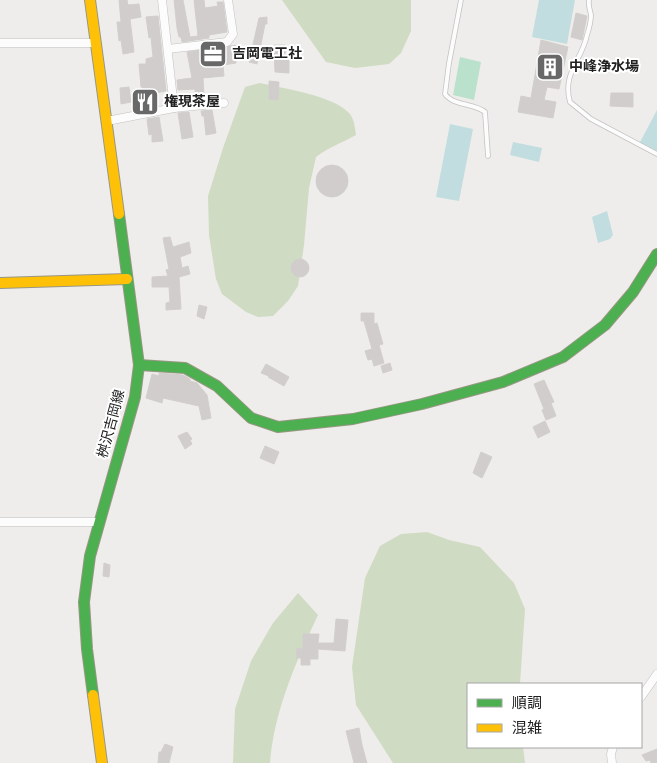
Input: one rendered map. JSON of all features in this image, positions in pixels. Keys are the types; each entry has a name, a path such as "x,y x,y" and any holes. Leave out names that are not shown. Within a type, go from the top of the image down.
{"main road":[{"name":"桝沢吉岡線","path":"90,0 139,365 135,397 90,556 84,602 87,649 102,763"},
{"path":"139,365 185,368 218,386 251,418 278,427 353,420 503,382 562,357 605,325 633,292 657,254"},
{"path":"0,283 127,279"}],"street":[{"path":"162,0 174,108"},
{"path":"168,49 227,42 233,34 228,0"},
{"path":"0,43 95,43"},
{"path":"107,120 174,108 224,103"},
{"path":"0,522 100,522"},
{"path":"642,696 657,674"},
{"path":"612,763 613,748"}],"lane":[{"path":"461,0 446,77 445,94 450,99 475,106 485,112 488,156"},
{"path":"589,0 588,6 591,14 585,46 572,66 568,84 570,102 591,118 657,154"}],"green space":[{"path":"282,0 411,0 411,31 401,53 389,64 355,68 326,62"},
{"path":"460,57 481,62 474,100 453,95"},
{"path":"260,83 320,97 342,107 352,118 356,135 316,157 309,188 298,286 288,301 273,316 258,317 246,312 222,294 216,279 209,235 208,196 245,87"},
{"path":"427,532 449,540 480,547 514,583 525,609 520,683 467,683 467,748 523,748 525,763 393,763 356,705 352,667 365,578 380,546 401,534"},
{"path":"298,593 318,615 287,687 276,725 270,763 233,763 235,709 251,661 273,623"}],"water":[{"path":"539,0 575,0 567,44 532,37"},
{"path":"657,110 657,151 638,146"},
{"path":"450,124 473,129 459,201 436,197"},
{"path":"513,142 542,148 539,162 510,155"},
{"path":"607,211 613,235 610,239 598,243 592,217"}],"building":[{"path":"119,0 127,0 128,5 139,4 141,17 130,19 134,52 123,54 121,40 119,41 117,22 121,22"},
{"path":"174,0 183,0 190,37 198,36 194,0 204,0 205,8 218,6 217,2 223,2 227,32 209,35 209,38 182,42 177,28"},
{"path":"576,13 587,16 582,40 571,37"},
{"path":"158,16 166,91 155,93 157,106 146,108 141,87 139,64 146,64 146,59 153,57 146,17"},
{"path":"267,17 257,64 249,62 259,18"},
{"name":"中峰浄水場","path":"541,40 568,47 559,89 547,87 544,100 556,102 553,118 518,112 521,96 531,98"},
{"path":"237,45 238,55 235,55 236,63 223,65 224,76 203,78 204,96 195,97 195,89 178,90 177,80 192,78 187,52"},
{"path":"274,45 285,45 285,56 289,56 289,73 275,72"},
{"path":"269,81 279,82 278,100 269,99"},
{"path":"129,87 131,102 121,104 120,88"},
{"path":"611,93 633,93 633,107 610,106"},
{"path":"212,110 216,133 206,135 204,116 202,116 201,111"},
{"path":"189,112 193,137 182,139 178,113"},
{"path":"159,117 163,141 152,142 152,134 149,135 147,119"},
{"path":"332,165 343,170 348,181 343,192 332,197 321,192 316,181 321,170"},
{"path":"170,237 173,247 189,242 191,253 180,257 182,268 188,266 190,274 179,277 181,309 166,310 166,303 170,302 169,287 152,287 152,277 168,276 166,270 169,269 163,238"},
{"path":"300,259 306,262 309,268 306,274 300,277 294,274 291,268 294,262"},
{"path":"199,305 207,307 204,319 197,316"},
{"path":"361,313 374,313 374,324 377,323 383,344 379,345 384,363 374,366 372,359 368,360 365,351 372,349 364,321 361,321"},
{"path":"390,363 392,370 383,373 381,366"},
{"path":"266,364 289,377 284,386 261,373"},
{"path":"159,373 183,375 190,379 190,381 197,383 207,395 211,418 202,420 199,406 163,398 162,403 146,398 152,374 159,376"},
{"path":"544,380 554,402 551,403 556,416 546,420 542,410 544,409 534,384"},
{"path":"545,421 550,432 538,438 533,427"},
{"path":"187,432 192,439 190,440 192,444 185,449 178,436"},
{"path":"265,446 279,452 274,464 260,458"},
{"path":"481,452 492,457 482,478 473,473"},
{"path":"104,563 110,565 109,577 103,576"},
{"path":"336,619 348,620 345,651 318,649 318,659 310,659 310,665 301,665 301,658 296,658 297,648 303,649 303,634 319,634 318,643 334,643"},
{"path":"359,728 367,763 354,763 346,731"},
{"path":"165,744 173,747 169,763 158,763 159,752 161,752"},
{"path":"657,749 657,763 651,763 650,760 646,761 642,755"}],"traffic: fast":[{"path":"93,695 87,649 84,602 90,556 135,397 139,365 119,214"},
{"path":"139,365 185,368 217,386 251,418 278,427 353,419 422,404 503,382 563,357 605,325 633,292 657,254"}],"traffic: slow":[{"path":"90,0 119,214"},
{"path":"0,283 127,279"},
{"path":"93,695 102,763"}],"place":[{"name":"吉岡電工社","path":"213,54"},
{"name":"中峰浄水場","path":"550,67"},
{"name":"権現茶屋","path":"145,102"}]}
